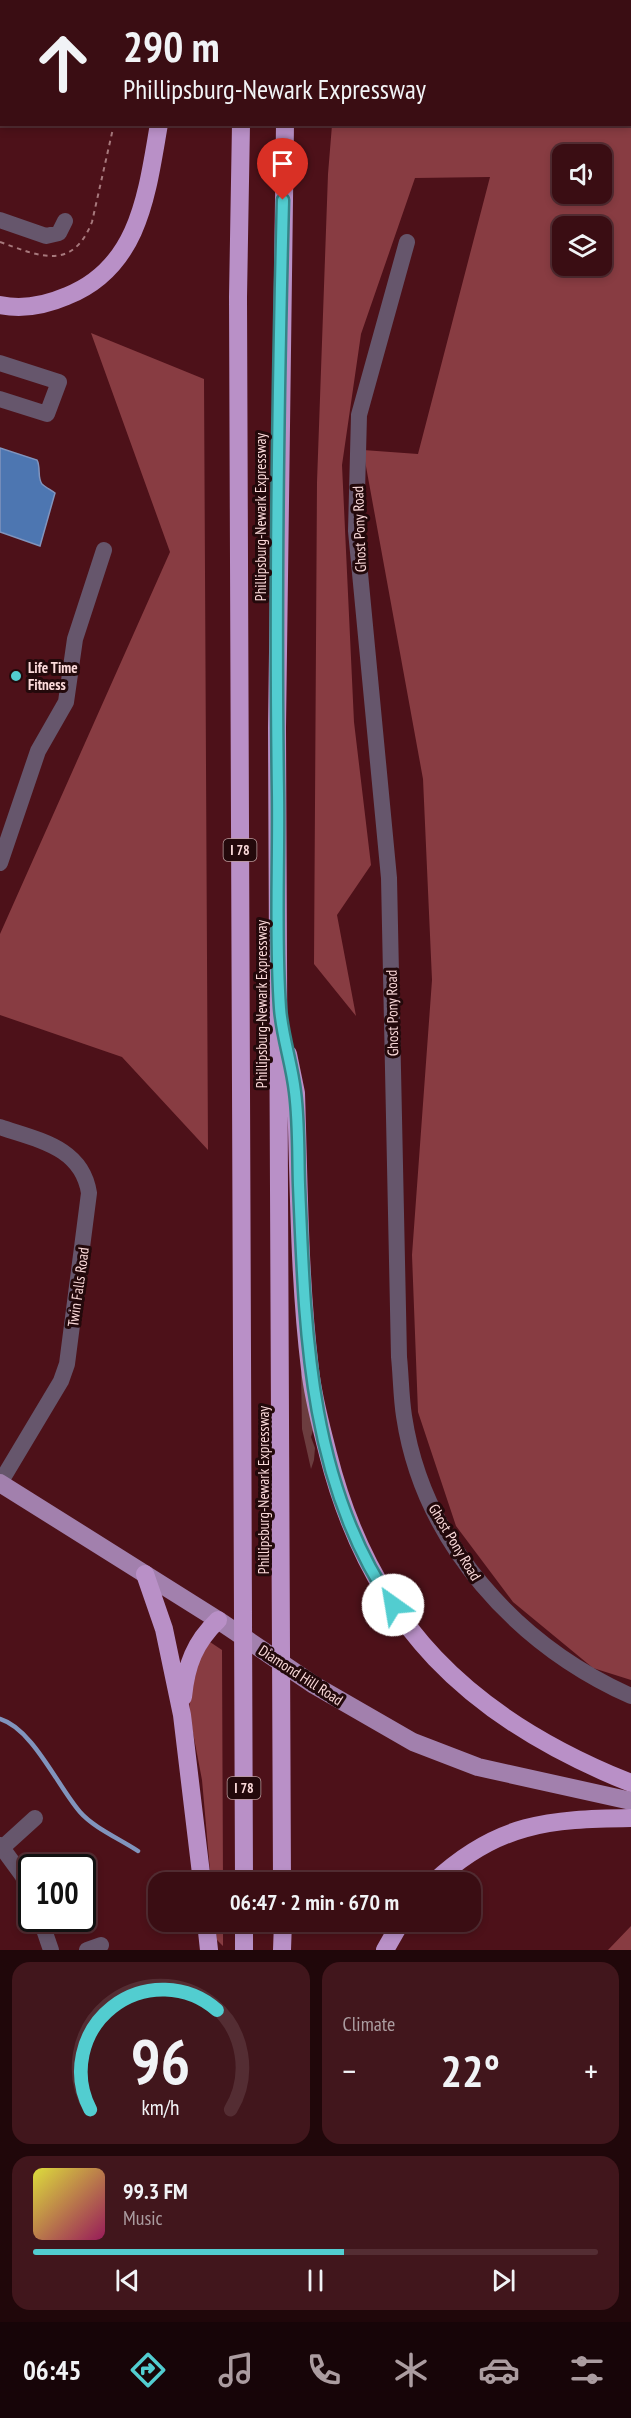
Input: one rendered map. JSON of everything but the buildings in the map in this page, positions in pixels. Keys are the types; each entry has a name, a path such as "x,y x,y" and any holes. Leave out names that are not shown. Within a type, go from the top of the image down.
{"highway":[{"path":"0,305 27,307 52,303 94,283 111,267 137,227 146,197 159,126"},
{"name":"Phillipsburg-Newark Expressway","path":"242,126 238,297 244,1872"},
{"name":"Phillipsburg-Newark Expressway","path":"282,1872 277,661 285,126"},
{"path":"280,1011 296,1093 310,1371 319,1419 341,1500 362,1553 404,1621 431,1655 468,1690 537,1739 631,1783"},
{"path":"146,1574 165,1629 182,1715 201,1872"},
{"path":"182,1715 190,1659 200,1639 218,1620"},
{"path":"447,1872 470,1854 521,1829 556,1820 631,1818"},
{"path":"207,1932 208,1950"},
{"path":"244,1932 244,1950"},
{"path":"282,1932 282,1950"},
{"path":"385,1950 395,1932"}],"main road":[{"name":"Diamond Hill Road","path":"0,1483 218,1620 342,1702 430,1751 502,1774 631,1801"}],"street":[{"path":"0,220 46,236 59,233 65,221"},
{"name":"Ghost Pony Road","path":"407,242 359,415 356,531 389,878 399,1357 404,1416 426,1491 442,1527 487,1592 543,1646 576,1668 631,1696"},
{"path":"0,363 58,382 47,414 0,399"},
{"path":"0,863 38,751 66,702 75,639 104,550"},
{"name":"Twin Falls Road","path":"0,1127 46,1142 71,1157 87,1178 89,1193 67,1364 61,1381 0,1483"},
{"path":"18,1869 1,1846 35,1818"},
{"path":"47,1932 51,1950"}],"shaded area":[{"path":"332,126 631,126 631,1680 593,1668 513,1602 456,1526 418,1412 412,1255 432,980 423,779 363,450 418,454 490,177 415,178 361,334 342,465 354,722 371,865 337,915 356,1016 314,964 317,482 328,174"},
{"path":"91,333 204,379 208,1150 122,1057 0,1015 0,934 170,552"},
{"path":"301,1370 314,1427 311,1437 315,1448 311,1469 302,1429"},
{"path":"210,1642 222,1650 223,1872 210,1872 202,1780 190,1717 189,1688 194,1668"},
{"path":"631,1926 631,1950 608,1950"},
{"path":"216,1932 223,1932 223,1946 217,1940"}],"water":[{"path":"0,448 37,460 41,482 55,493 40,546 0,532"}],"waterway":[{"path":"0,1719 12,1725 34,1746 86,1818 138,1851"}],"place":[{"name":"Life Time Fitness","path":"16,676"}],"route":[{"path":"283,200 277,728 280,1011 296,1093 304,1302 310,1371 319,1419 350,1527 362,1553 393,1605"}]}
